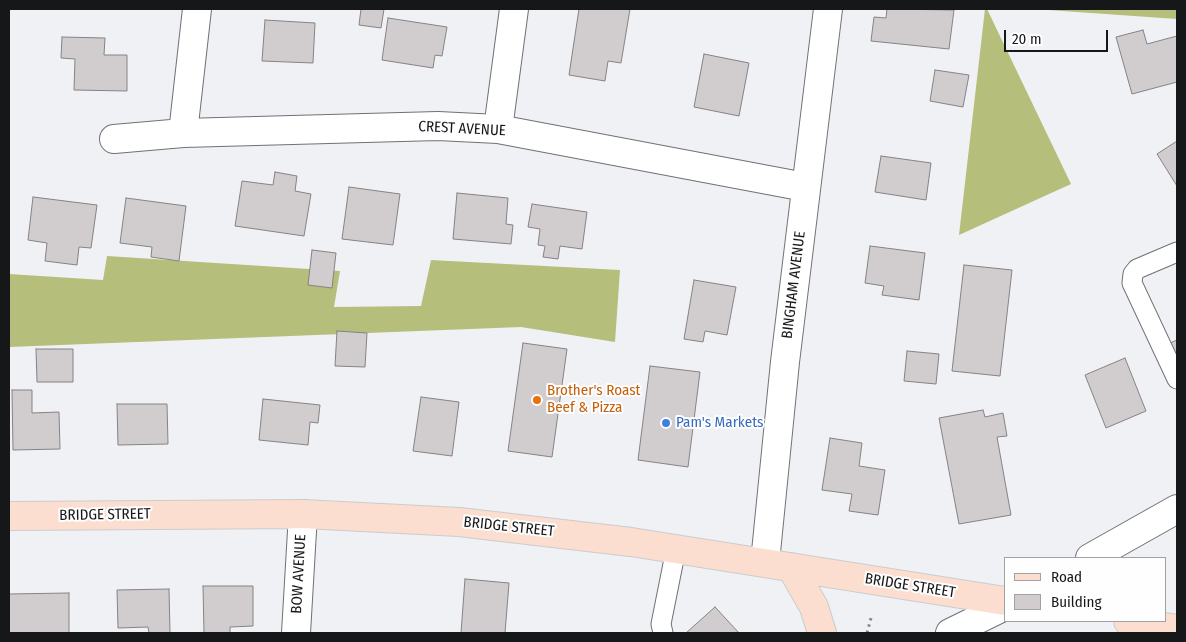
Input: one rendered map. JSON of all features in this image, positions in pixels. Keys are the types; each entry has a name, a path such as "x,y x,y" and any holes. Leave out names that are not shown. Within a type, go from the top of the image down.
{"main road":[{"name":"BRIDGE STREET","path":"9,516 303,514 459,522 545,531 676,549 1004,601"},
{"path":"778,565 814,607 822,633"},
{"path":"1135,622 1177,628"}],"street":[{"path":"183,133 198,9"},
{"path":"498,129 514,9"},
{"name":"BINGHAM AVENUE","path":"778,565 805,187 828,9"},
{"name":"CREST AVENUE","path":"114,139 183,133 438,126 498,129 805,187"},
{"path":"1092,557 1177,509"},
{"name":"BOW AVENUE","path":"296,633 303,514"},
{"path":"950,633 1004,606"}],"lane":[{"path":"1177,252 1137,269 1133,274 1132,283 1177,379"},
{"path":"663,633 661,624 676,549"}],"path":[{"path":"867,633 871,618"}],"green space":[{"path":"985,9 987,9 1071,184 959,235"},
{"path":"1034,9 1177,9 1177,19"},
{"path":"107,256 340,271 334,307 421,306 431,260 620,270 615,342 521,327 9,347 9,274 103,280"}],"building":[{"path":"361,9 384,9 381,28 359,25"},
{"path":"579,9 630,9 621,63 608,61 605,81 569,75"},
{"path":"887,9 954,10 949,49 871,41 874,17 886,18"},
{"path":"388,18 447,27 442,56 435,55 433,68 382,60"},
{"path":"265,20 315,23 313,63 262,61"},
{"path":"1143,30 1147,44 1177,36 1177,82 1132,94 1116,37"},
{"path":"62,37 105,38 104,55 127,55 127,91 74,90 75,59 61,58"},
{"path":"704,54 749,63 739,116 694,107"},
{"path":"935,70 969,75 963,107 930,101"},
{"path":"1177,141 1177,186 1157,154"},
{"path":"881,156 931,163 926,200 875,192"},
{"path":"275,172 297,176 295,191 311,194 304,236 235,226 242,181 273,185"},
{"path":"349,187 400,194 393,245 342,239"},
{"path":"457,193 508,198 506,224 513,225 511,244 453,239"},
{"path":"33,197 97,205 91,248 79,247 77,265 45,261 47,243 28,240"},
{"path":"126,198 186,206 179,261 151,257 152,247 120,243"},
{"path":"532,204 587,212 582,249 560,246 558,259 543,257 545,246 538,245 540,229 528,227"},
{"path":"870,246 925,253 919,300 882,295 884,286 865,283"},
{"path":"312,250 336,253 332,288 308,285"},
{"path":"964,265 1012,270 1000,376 952,371"},
{"path":"694,280 736,287 727,335 705,331 703,342 684,339"},
{"path":"337,331 367,333 365,367 335,366"},
{"path":"1177,340 1177,359 1170,343"},
{"name":"Brother's Roast Beef & Pizza","path":"523,343 567,349 552,457 508,451"},
{"path":"36,349 73,349 73,382 37,382"},
{"path":"907,351 939,354 936,384 904,381"},
{"path":"1125,358 1146,411 1106,428 1085,375"},
{"path":"650,366 700,372 688,467 638,460"},
{"path":"12,390 32,390 32,413 59,412 60,449 13,450"},
{"path":"421,397 459,402 452,456 413,451"},
{"path":"263,399 320,405 318,423 310,422 308,445 259,440"},
{"path":"117,404 167,404 168,444 118,445"},
{"path":"983,410 985,417 1003,413 1007,436 997,437 1011,515 959,524 939,418"},
{"path":"830,438 862,443 859,466 885,470 878,515 849,511 852,494 822,490"},
{"path":"465,579 509,583 505,633 461,633"},
{"path":"203,586 253,586 253,626 230,627 230,633 204,633"},
{"path":"169,589 170,633 149,633 148,627 118,628 117,590"},
{"path":"69,593 69,633 9,633 9,594"},
{"path":"715,607 739,633 686,633"}],"place":[{"name":"Brother's Roast Beef & Pizza","path":"537,400"},
{"name":"Pam's Markets","path":"666,423"}]}
